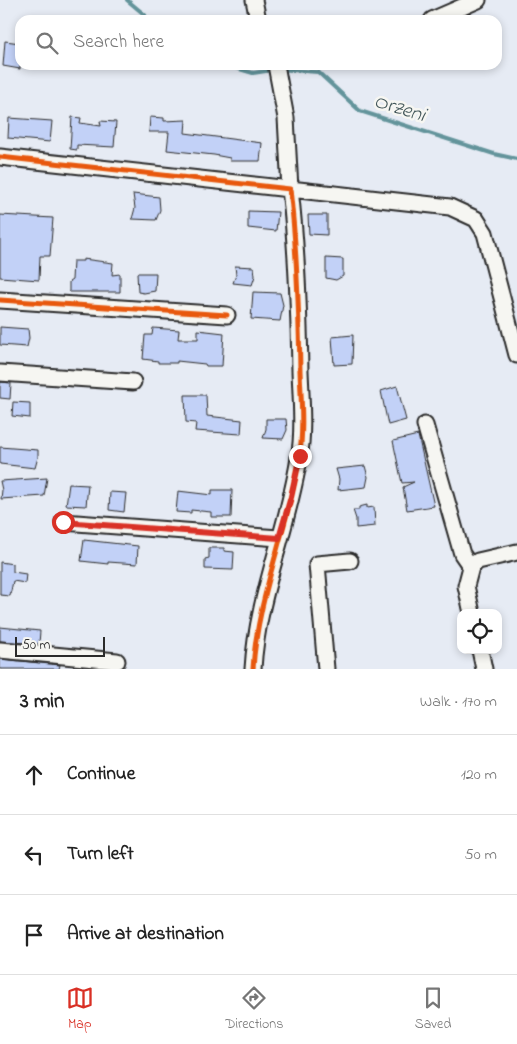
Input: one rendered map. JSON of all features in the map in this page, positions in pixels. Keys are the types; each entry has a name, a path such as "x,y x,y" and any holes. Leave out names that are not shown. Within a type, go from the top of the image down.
{"street":[{"path":"254,0 257,15"},
{"path":"444,15 478,0"},
{"path":"252,669 261,615 300,456 299,325 286,118 277,72"},
{"path":"0,157 450,207 476,219 485,232 517,355"},
{"path":"0,300 227,316"},
{"path":"0,373 133,382"},
{"path":"425,425 462,554 471,567"},
{"path":"63,522 279,538"},
{"path":"471,609 466,586 471,567 478,561 517,552"},
{"path":"326,669 317,564 350,561"},
{"path":"0,650 117,661"},
{"path":"481,654 484,669"}],"building":[{"path":"5,41 15,42 15,68 3,66"},
{"path":"72,117 81,118 80,123 101,126 100,121 116,122 114,147 77,145 77,150 70,149"},
{"path":"150,117 164,118 164,121 186,120 185,133 262,143 260,161 230,161 230,158 214,155 167,150 169,132 149,132"},
{"path":"9,118 52,121 50,142 8,138"},
{"path":"133,194 159,197 160,210 156,220 132,219 135,208"},
{"path":"248,211 278,212 276,231 248,228"},
{"path":"0,215 53,218 50,256 40,256 39,280 0,277"},
{"path":"308,215 327,215 327,235 309,234"},
{"path":"326,258 343,259 343,276 336,280 326,278"},
{"path":"83,259 113,263 112,275 120,274 120,292 69,292 73,261 83,261"},
{"path":"235,266 254,267 255,276 252,285 233,283 236,275"},
{"path":"137,273 156,273 155,291 138,292"},
{"path":"253,292 280,293 283,305 280,321 251,319"},
{"path":"0,327 28,329 27,347 0,345"},
{"path":"153,328 179,330 178,339 198,339 198,330 224,333 222,366 206,366 205,364 177,361 177,363 158,363 158,361 143,359 145,335 152,335"},
{"path":"353,335 352,364 334,365 332,337"},
{"path":"0,382 11,383 10,399 0,398"},
{"path":"397,386 406,420 388,425 381,391"},
{"path":"185,395 206,395 207,416 242,420 241,434 195,431 196,423 186,422"},
{"path":"13,402 30,403 30,418 12,416"},
{"path":"266,419 286,419 287,430 283,439 263,438 266,429"},
{"path":"418,435 434,506 407,510 403,487 414,482 402,483 393,441"},
{"path":"0,447 38,450 35,468 0,464"},
{"path":"365,466 368,477 366,487 338,490 339,479 336,469"},
{"path":"47,478 44,496 1,499 0,481"},
{"path":"69,484 88,485 86,506 66,505"},
{"path":"212,490 232,490 231,517 211,517 211,512 191,510 191,513 176,512 178,491 212,495"},
{"path":"110,492 126,493 124,512 109,510"},
{"path":"367,505 367,508 374,507 375,526 356,528 353,510 359,510 359,507"},
{"path":"84,540 138,546 137,564 108,562 108,564 81,561"},
{"path":"209,548 224,548 224,551 234,552 233,570 205,569 205,559 209,558"},
{"path":"0,562 13,564 13,572 26,574 25,583 13,581 10,596 0,595"},
{"path":"0,627 40,631 39,644 0,641"},
{"path":"0,659 60,665 59,669 0,669"}],"waterway":[{"name":"Orzeni","path":"127,0 145,15"},
{"name":"Orzeni","path":"243,70 253,73 272,70"},
{"name":"Orzeni","path":"292,70 318,72 360,111 494,154 517,159"}],"cycle path":[{"path":"0,157 290,189 297,280 302,415 301,438 299,458 288,511 260,616 253,669"},
{"path":"0,300 227,315"}],"route":[{"path":"63,522 279,538 300,456"}]}
